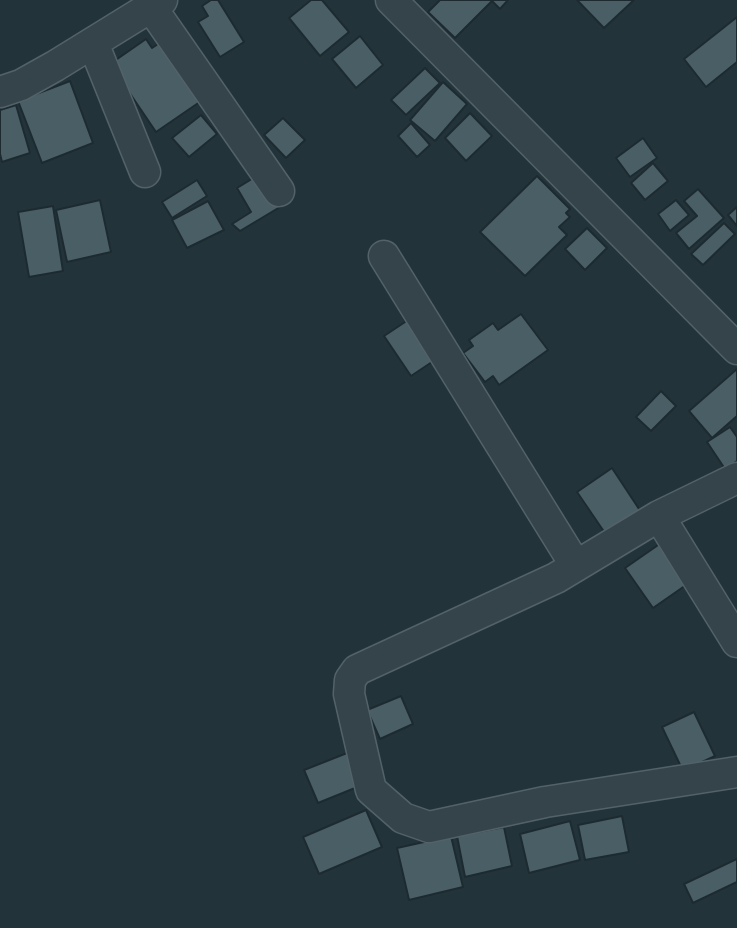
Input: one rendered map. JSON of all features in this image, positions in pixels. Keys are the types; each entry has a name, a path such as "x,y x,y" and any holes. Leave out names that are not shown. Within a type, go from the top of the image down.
{"street":[{"path":"391,0 737,349"},
{"path":"0,92 21,85 157,4 279,191"},
{"path":"93,43 145,172"},
{"path":"384,256 576,566"},
{"path":"737,478 659,516 556,578 357,670 350,680 349,694 371,790 402,818 429,827 501,810 737,772"},
{"path":"659,516 737,642"}],"building":[{"path":"211,0 218,0 244,42 220,57 198,22 208,16 202,6"},
{"path":"311,0 322,0 349,32 320,56 289,18"},
{"path":"440,0 508,0 500,9 492,1 455,38 428,12"},
{"path":"577,0 634,0 604,28"},
{"path":"737,17 737,62 706,87 684,59"},
{"path":"360,36 383,65 356,88 332,59"},
{"path":"167,38 207,97 156,132 110,64 146,39 152,48"},
{"path":"425,68 440,83 406,115 391,100"},
{"path":"70,81 93,143 42,163 18,101"},
{"path":"443,82 467,104 435,141 410,120"},
{"path":"16,105 30,153 2,162 0,110"},
{"path":"470,113 492,136 466,161 445,138"},
{"path":"201,115 217,134 189,157 172,138"},
{"path":"283,118 305,140 286,158 264,135"},
{"path":"411,123 430,145 417,157 398,136"},
{"path":"643,138 657,158 630,177 616,158"},
{"path":"653,163 668,181 645,200 631,183"},
{"path":"260,174 280,207 240,231 232,224 251,212 237,188"},
{"path":"537,176 570,209 566,213 570,217 559,227 567,235 525,276 480,232"},
{"path":"197,180 207,196 172,218 162,202"},
{"path":"698,189 724,218 689,249 676,233 697,216 684,201"},
{"path":"100,200 111,252 67,262 56,210"},
{"path":"676,200 689,215 670,231 658,214"},
{"path":"208,201 224,230 187,248 172,220"},
{"path":"53,206 63,271 29,277 18,212"},
{"path":"737,207 737,226 728,215"},
{"path":"724,223 735,234 703,265 691,254"},
{"path":"587,228 607,248 585,270 565,249"},
{"path":"521,314 548,350 499,385 493,376 485,382 463,353 473,346 469,340 493,323 498,330"},
{"path":"408,320 435,360 411,376 384,336"},
{"path":"737,369 737,416 712,438 689,411"},
{"path":"661,391 676,406 651,431 636,417"},
{"path":"730,427 737,437 737,461 725,469 707,442"},
{"path":"612,468 643,515 609,539 577,492"},
{"path":"661,543 689,583 653,608 625,568"},
{"path":"401,696 413,724 380,739 367,710"},
{"path":"694,712 715,756 683,771 662,727"},
{"path":"347,753 360,786 318,803 304,770"},
{"path":"366,810 382,847 319,874 303,837"},
{"path":"622,816 629,852 585,860 578,825"},
{"path":"570,821 580,860 529,873 520,834"},
{"path":"504,827 512,866 465,877 457,836"},
{"path":"451,836 463,887 409,900 397,848"},
{"path":"737,859 737,882 693,903 684,884"}]}
